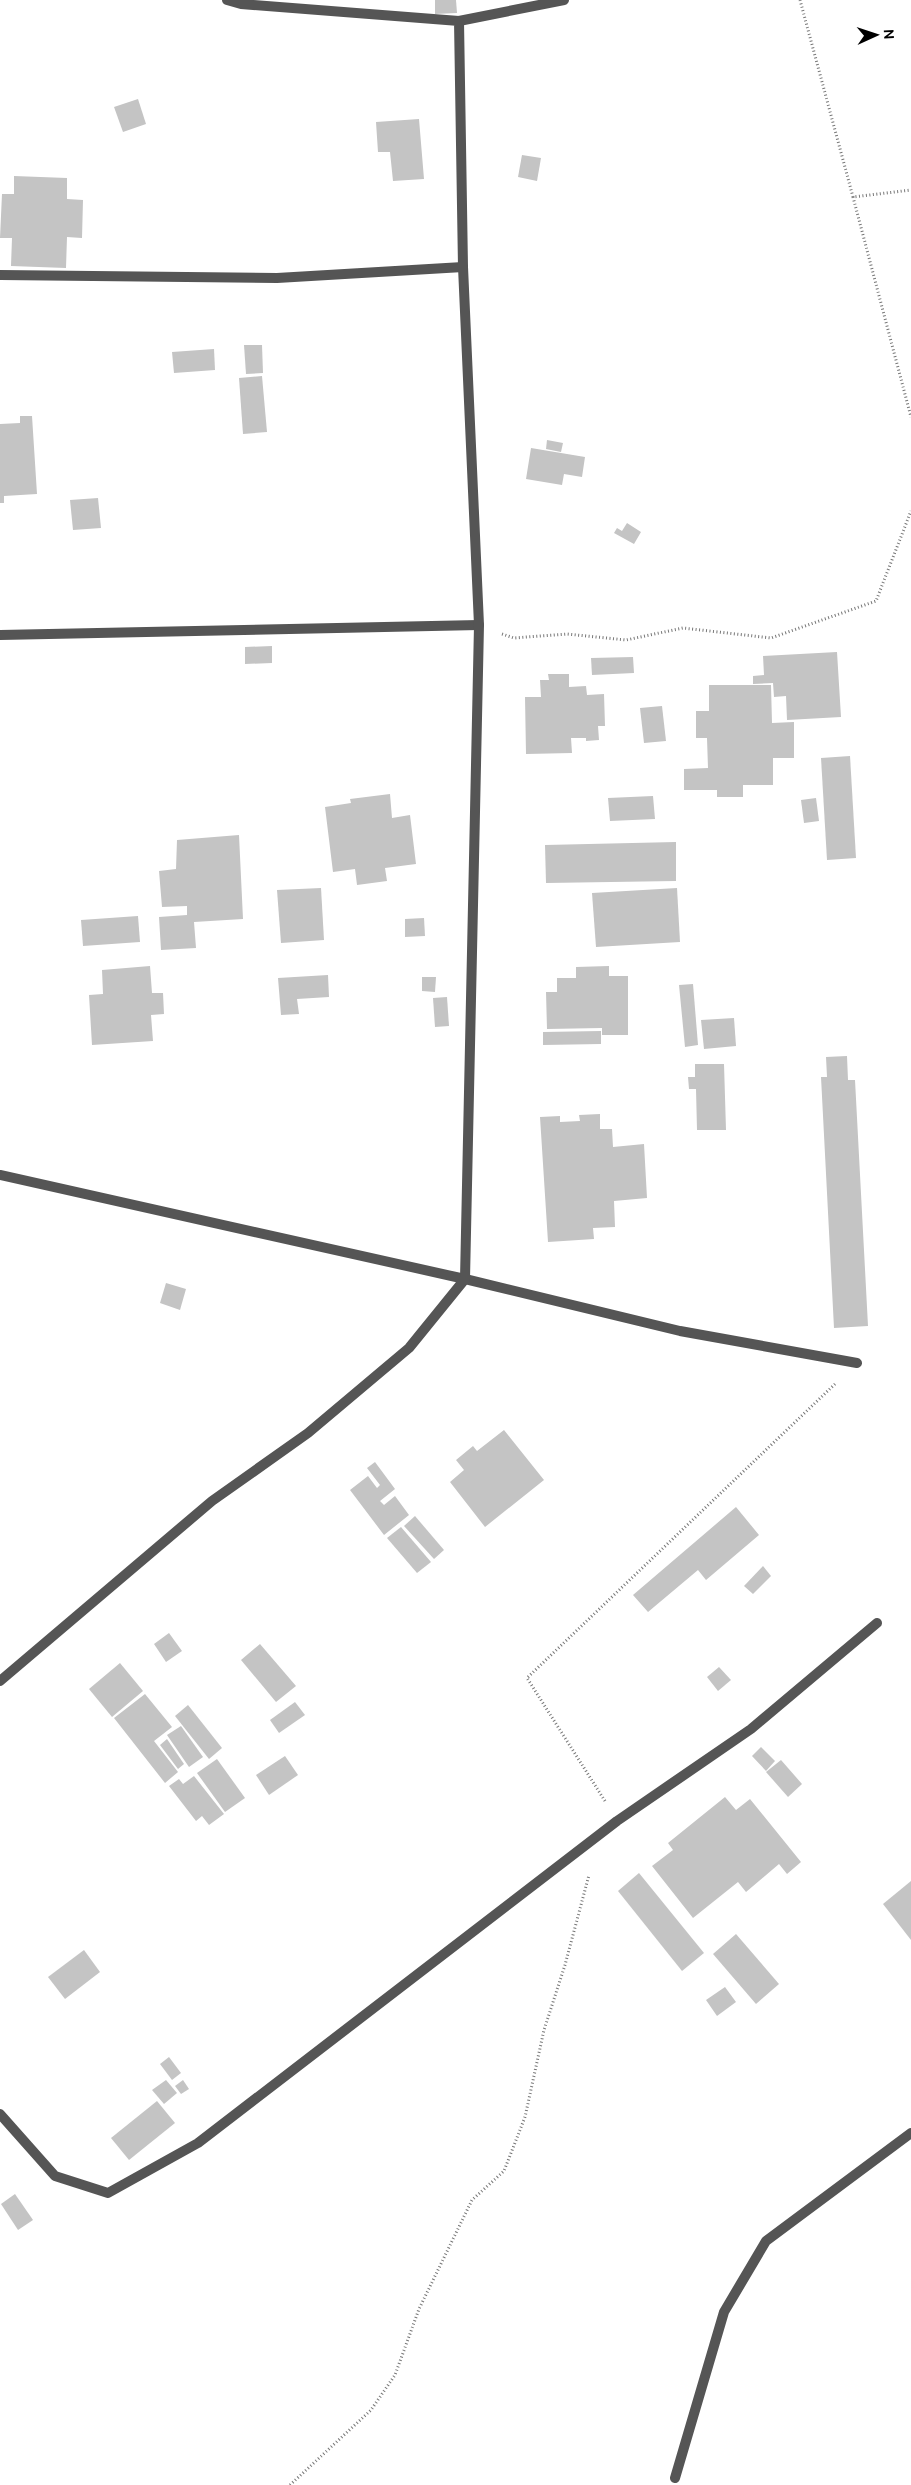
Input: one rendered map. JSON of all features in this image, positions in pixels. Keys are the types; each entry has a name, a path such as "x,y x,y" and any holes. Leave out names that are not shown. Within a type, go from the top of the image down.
{"street":[{"path":"227,0 241,4 459,21 564,0"},
{"path":"0,1681 212,1500 308,1433 409,1348 465,1279 479,625 463,267 459,21"},
{"path":"0,275 277,278 463,267"},
{"path":"0,635 479,625"},
{"path":"0,1175 465,1279 680,1331 857,1363"},
{"path":"0,2114 55,2176 108,2193 198,2143 617,1821 751,1729 877,1623"},
{"path":"675,2478 724,2312 766,2241 911,2133"}],"path":[{"path":"800,0 911,417"},
{"path":"853,197 911,190"},
{"path":"479,625 514,638 567,634 626,640 683,628 771,638 876,601 911,511"},
{"path":"617,1821 527,1678 857,1363"},
{"path":"290,2485 371,2410 395,2375 419,2309 472,2200 504,2171 525,2117 544,2030 592,1869"}],"building":[{"path":"435,0 456,0 457,13 435,14"},
{"path":"138,99 146,124 123,132 114,107"},
{"path":"419,119 424,179 393,181 390,152 378,152 376,122"},
{"path":"522,155 541,158 537,181 518,177"},
{"path":"14,176 67,178 67,199 83,200 82,238 67,237 66,268 11,266 12,238 0,238 2,194 14,194"},
{"path":"244,345 262,345 263,373 246,374"},
{"path":"214,349 215,370 174,373 172,352"},
{"path":"262,376 267,432 243,434 239,378"},
{"path":"20,416 32,416 37,494 4,496 4,503 0,503 0,424 20,423"},
{"path":"547,440 563,443 561,452 546,449"},
{"path":"531,448 585,457 582,477 564,474 562,485 526,479"},
{"path":"98,498 101,528 73,530 70,500"},
{"path":"627,523 641,532 634,544 614,533 617,528 622,531"},
{"path":"272,646 272,663 245,664 245,647"},
{"path":"837,652 841,717 787,720 786,696 774,697 773,683 753,684 753,676 764,675 763,656"},
{"path":"633,657 634,673 592,675 591,658"},
{"path":"548,674 569,674 569,687 586,686 587,695 604,694 605,726 598,726 599,740 586,741 586,738 571,738 572,753 526,754 525,697 541,697 540,680 549,680"},
{"path":"709,685 771,685 772,723 794,722 794,758 773,758 773,785 743,785 743,797 717,797 717,790 684,790 684,769 708,768 707,738 696,738 696,711 709,711"},
{"path":"662,706 666,741 644,743 640,708"},
{"path":"850,756 856,858 827,860 821,758"},
{"path":"390,794 392,818 410,815 416,864 385,868 387,881 357,885 355,869 333,872 325,807 351,803 350,799"},
{"path":"653,796 655,819 610,821 608,798"},
{"path":"816,798 819,821 804,823 801,800"},
{"path":"239,835 243,919 194,922 196,948 161,950 159,917 187,915 187,906 162,907 159,871 176,869 177,840"},
{"path":"676,842 676,881 546,883 545,845"},
{"path":"321,888 324,940 281,943 277,890"},
{"path":"677,888 680,942 596,947 592,893"},
{"path":"138,916 140,942 83,946 81,920"},
{"path":"424,918 425,936 405,937 405,919"},
{"path":"150,966 152,993 163,993 164,1014 151,1015 153,1041 92,1045 89,995 103,994 102,970"},
{"path":"609,966 609,976 628,976 628,1035 602,1035 602,1028 547,1029 546,992 557,992 557,978 576,978 576,967"},
{"path":"328,975 329,997 297,999 299,1014 281,1015 278,978"},
{"path":"422,977 436,977 435,992 422,991"},
{"path":"693,984 698,1045 685,1047 679,985"},
{"path":"447,997 449,1026 435,1027 433,998"},
{"path":"734,1018 736,1046 704,1049 701,1020"},
{"path":"601,1031 601,1044 543,1045 543,1032"},
{"path":"847,1056 848,1080 855,1080 868,1326 834,1328 821,1077 827,1077 826,1057"},
{"path":"695,1064 724,1064 726,1130 697,1130 696,1089 689,1089 688,1077 695,1077"},
{"path":"600,1114 600,1129 612,1129 613,1147 644,1144 647,1198 614,1201 615,1227 593,1228 594,1239 548,1242 540,1117 560,1116 560,1122 580,1121 579,1115"},
{"path":"166,1283 186,1289 180,1310 160,1303"},
{"path":"504,1430 544,1480 485,1527 450,1482 464,1470 456,1460 473,1446 477,1451"},
{"path":"375,1462 395,1489 380,1501 384,1505 395,1496 409,1515 384,1535 350,1490 368,1476 377,1488 380,1485 367,1468"},
{"path":"736,1507 759,1535 706,1580 698,1570 648,1612 633,1595"},
{"path":"415,1516 444,1550 434,1559 404,1526"},
{"path":"401,1527 431,1562 417,1573 387,1538"},
{"path":"763,1566 771,1576 753,1594 744,1586"},
{"path":"169,1633 182,1651 166,1662 154,1644"},
{"path":"260,1644 296,1686 276,1702 241,1660"},
{"path":"120,1663 143,1691 112,1717 89,1689"},
{"path":"719,1667 731,1680 718,1691 707,1677"},
{"path":"145,1694 172,1727 154,1741 178,1772 165,1783 114,1718"},
{"path":"295,1702 305,1715 279,1733 270,1720"},
{"path":"188,1705 222,1748 209,1759 175,1716"},
{"path":"181,1726 203,1757 189,1767 167,1735"},
{"path":"167,1739 184,1764 178,1769 160,1745"},
{"path":"761,1747 775,1761 766,1771 752,1756"},
{"path":"285,1756 298,1775 269,1795 256,1775"},
{"path":"217,1759 245,1798 225,1812 197,1773"},
{"path":"781,1760 802,1784 788,1797 766,1772"},
{"path":"194,1776 224,1814 209,1825 202,1816 196,1821 169,1786 179,1779 183,1784"},
{"path":"725,1797 736,1810 750,1799 801,1862 787,1874 779,1864 746,1892 738,1882 693,1918 652,1866 673,1850 668,1843"},
{"path":"639,1873 704,1953 682,1971 618,1891"},
{"path":"911,1881 911,1940 883,1904"},
{"path":"736,1934 779,1984 756,2004 713,1954"},
{"path":"84,1950 100,1972 65,1999 48,1977"},
{"path":"725,1987 736,2002 717,2016 706,2000"},
{"path":"169,2057 181,2073 172,2080 160,2064"},
{"path":"166,2080 177,2093 164,2104 152,2090"},
{"path":"183,2080 189,2089 181,2094 175,2086"},
{"path":"157,2101 175,2123 129,2160 111,2138"},
{"path":"15,2194 33,2220 18,2230 1,2204"}]}
